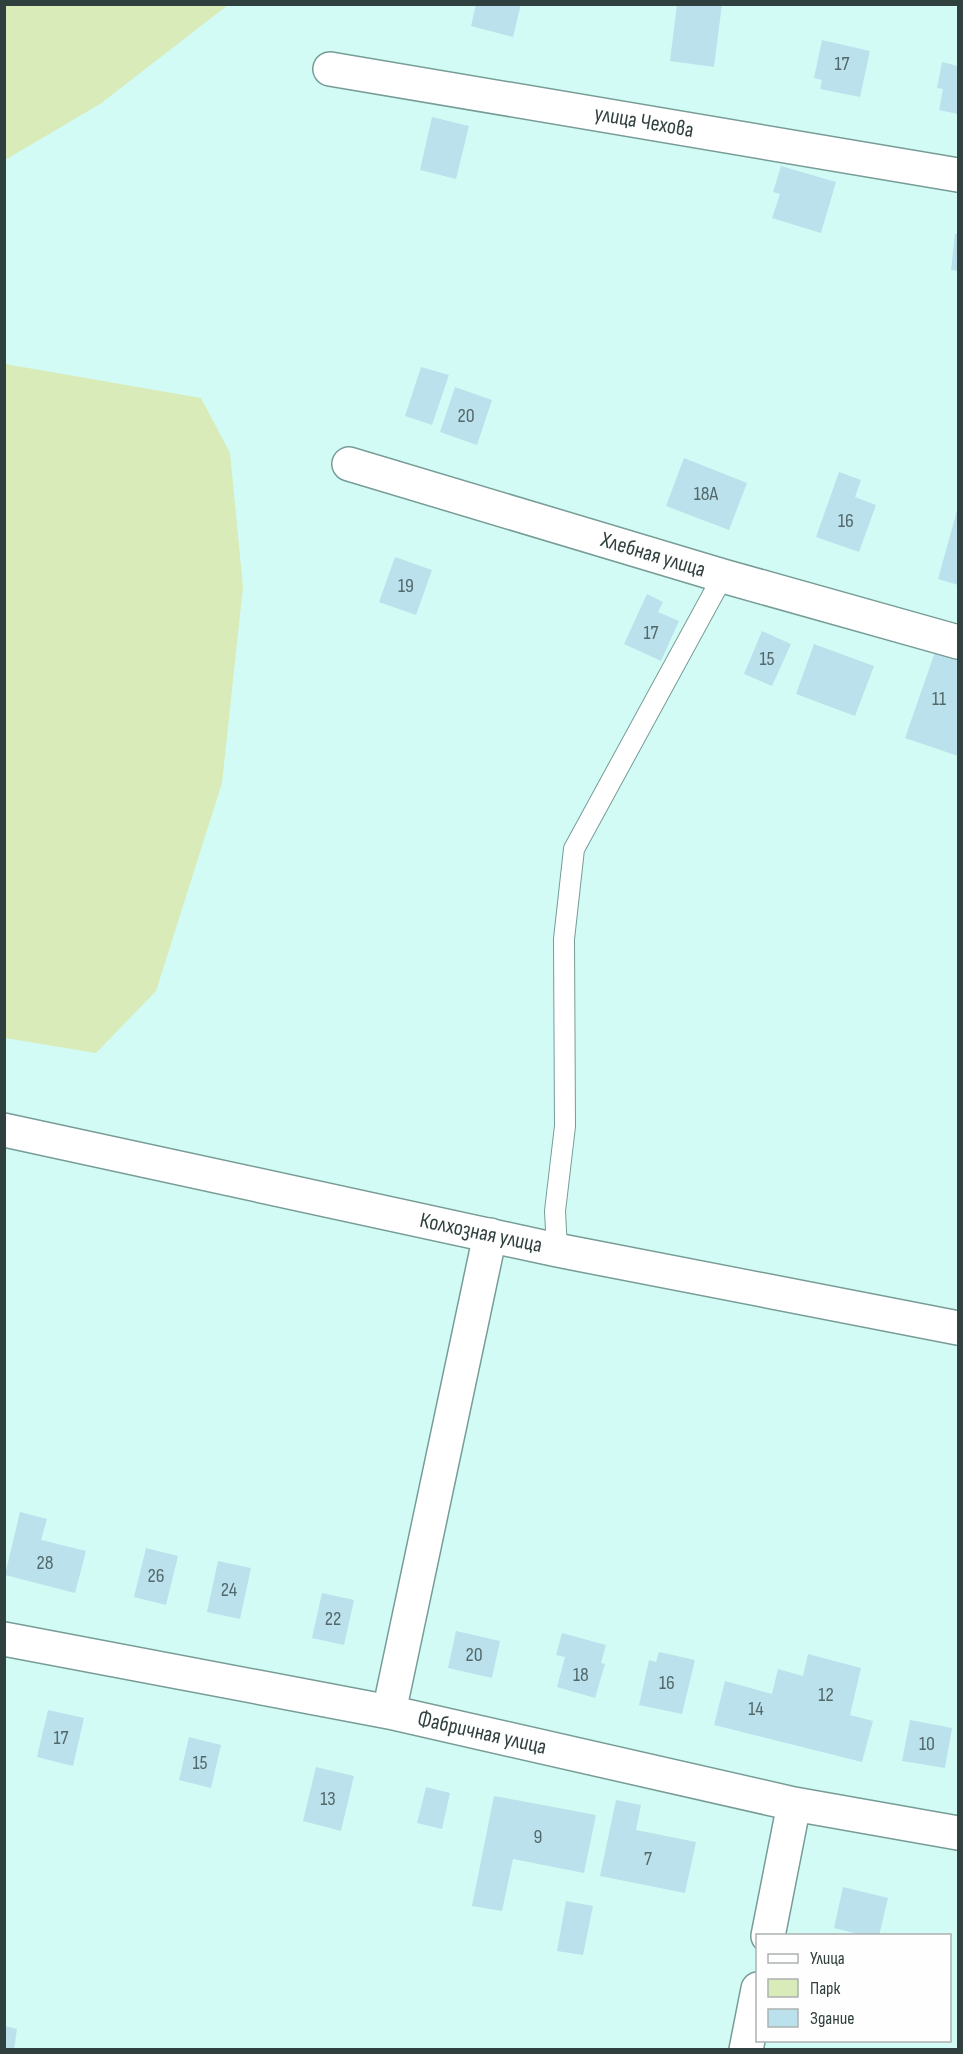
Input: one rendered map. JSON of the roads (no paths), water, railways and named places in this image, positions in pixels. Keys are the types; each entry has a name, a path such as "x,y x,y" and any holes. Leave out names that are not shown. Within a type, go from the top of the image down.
{"street":[{"name":"улица Чехова","path":"330,69 958,175"},
{"name":"Хлебная улица","path":"349,464 723,576 958,642"},
{"name":"Колхозная улица","path":"4,1130 557,1250 958,1328"},
{"path":"388,1712 490,1235"},
{"name":"Фабричная улица","path":"4,1639 388,1712 794,1804 958,1833"},
{"path":"768,1934 794,1804"},
{"path":"746,2049 756,1999"}],"lane":[{"path":"557,1250 555,1211 565,1126 564,939 574,849 723,576"}]}
